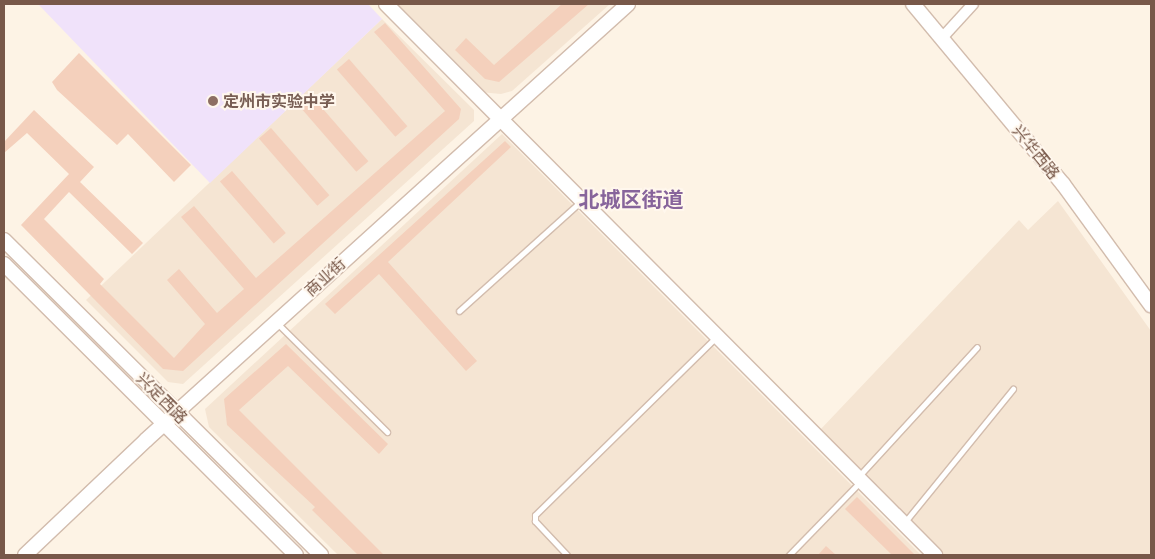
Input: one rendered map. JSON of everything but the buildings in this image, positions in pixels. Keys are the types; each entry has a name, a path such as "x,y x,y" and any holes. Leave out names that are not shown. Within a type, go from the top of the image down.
{"street":[{"path":"386,4 935,555"},
{"name":"商业街","path":"25,555 176,412 628,4"},
{"name":"兴华西路","path":"913,4 1063,184 1151,305"},
{"path":"942,38 973,4"},
{"name":"兴定西路","path":"4,240 320,555"},
{"name":"兴定西路","path":"4,264 296,555"}],"lane":[{"path":"459,311 582,200"},
{"path":"276,322 387,432"},
{"path":"567,555 535,521 535,515 717,336"},
{"path":"789,555 976,347"},
{"path":"904,524 1013,389"}],"shaded area":[{"name":"定州市实验中学","path":"38,4 368,4 382,19 210,183"},
{"path":"394,4 610,4 512,91 501,94 480,92"},
{"path":"382,19 474,110 474,121 183,384 168,382 86,300"},
{"path":"502,134 921,555 338,555 209,427 205,409"},
{"path":"1058,201 1151,331 1151,555 944,555 820,430 1019,220 1028,230"}],"place":[{"name":"定州市实验中学","path":"213,101"}],"district":[{"name":"北城区街道","path":"631,199"}]}
